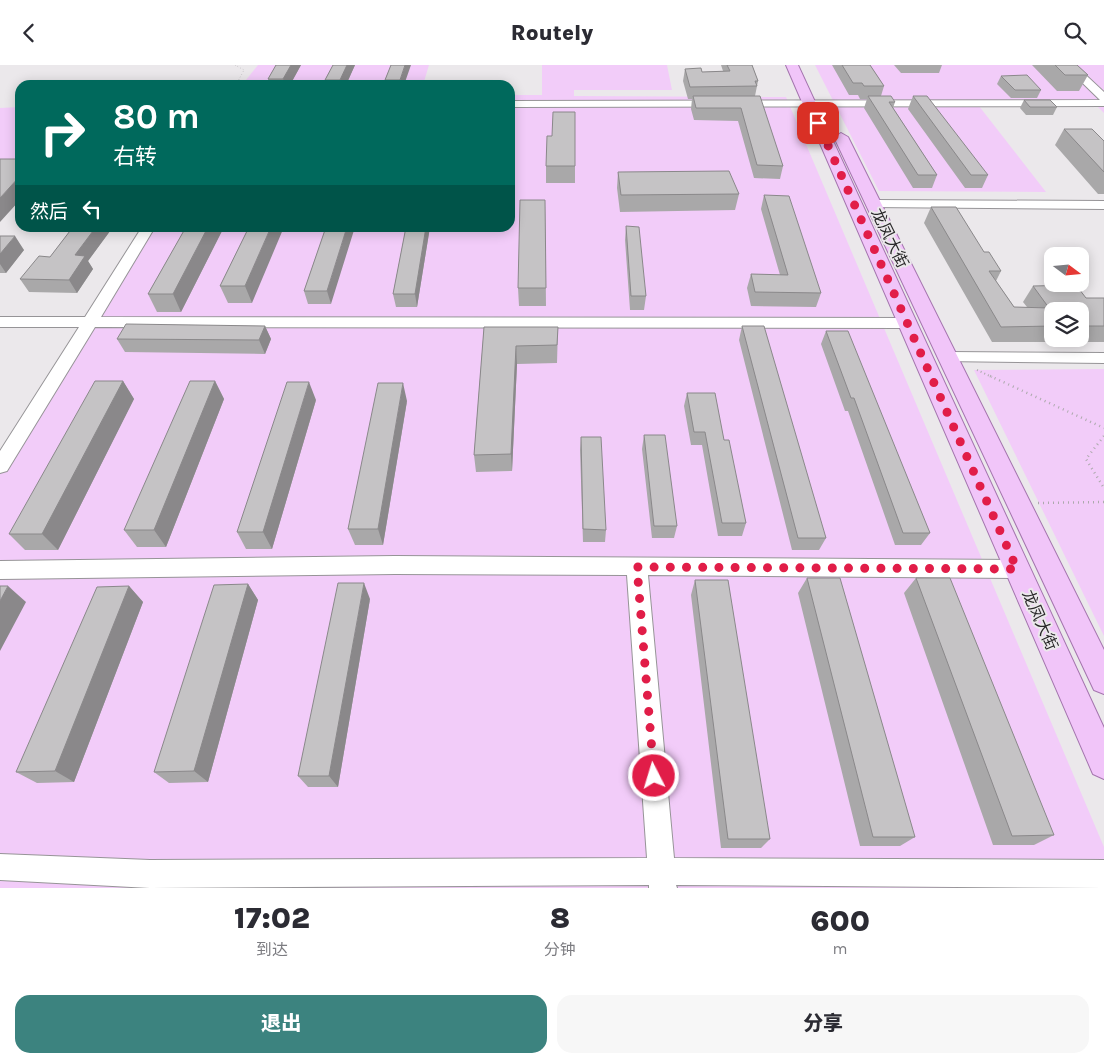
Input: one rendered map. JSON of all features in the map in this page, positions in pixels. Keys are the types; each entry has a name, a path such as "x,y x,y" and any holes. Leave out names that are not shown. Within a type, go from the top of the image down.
{"main road":[{"name":"龙凤大街","path":"792,65 817,104 874,205 1104,681"},
{"name":"龙凤大街","path":"806,65 817,104 907,323 1104,763"}],"street":[{"path":"1068,65 1104,98"},
{"path":"515,104 1104,103"},
{"path":"874,205 1104,205"},
{"path":"0,466 146,232"},
{"path":"0,322 907,323"},
{"path":"948,357 1104,358"},
{"path":"0,571 395,565 1017,569"},
{"path":"637,567 662,880"},
{"path":"0,867 150,874 662,880 1104,874"}],"path":[{"path":"235,65 244,70 239,80"},
{"path":"948,357 1104,428"},
{"path":"1104,436 1086,459 1104,488"},
{"path":"1019,503 1104,502"}],"shaded area":[{"path":"258,65 429,65 424,80 246,80"},
{"path":"542,65 667,65 672,90 574,90 574,96 786,97 1104,847 1104,888 0,888 0,466 146,232 515,232 515,95 542,95"},
{"path":"815,65 1104,65 1104,113 1098,107 979,106 1046,192 879,191"},
{"path":"15,107 15,163 0,163 0,108"},
{"path":"1104,369 1104,636 974,370"}],"building":[{"path":"276,65 291,65 283,79 268,79"},
{"path":"333,65 347,65 340,80 325,80"},
{"path":"391,65 405,65 400,80 385,80"},
{"path":"727,65 752,65 758,81 755,81 757,86 690,87 685,69 701,68 702,72 730,71"},
{"path":"842,65 870,65 884,86 864,86 862,83 853,83"},
{"path":"1055,65 1077,65 1088,75 1065,75"},
{"path":"1027,75 1041,90 1015,90 1001,76"},
{"path":"693,96 760,96 783,166 757,165 741,108 696,108"},
{"path":"868,96 891,96 895,102 889,102 937,175 918,175"},
{"path":"913,96 927,96 988,175 971,175"},
{"path":"1024,100 1050,100 1057,107 1030,107"},
{"path":"553,112 575,112 575,166 546,166 547,136 552,136"},
{"path":"1064,129 1092,129 1104,141 1104,172"},
{"path":"0,159 15,159 15,182 0,198"},
{"path":"729,171 739,194 621,195 618,172"},
{"path":"764,195 789,196 821,293 755,292 751,274 788,275"},
{"path":"520,200 545,200 546,288 518,288"},
{"path":"931,207 956,207 984,252 989,252 1001,271 989,271 1014,307 1044,308 1044,326 1001,327"},
{"path":"626,226 639,227 646,296 631,296"},
{"path":"69,232 92,232 75,255 85,256 69,280 20,279 39,256 50,257"},
{"path":"183,232 205,232 173,294 148,294"},
{"path":"247,232 269,232 245,286 220,286"},
{"path":"324,232 345,232 327,291 304,291"},
{"path":"405,232 425,232 415,294 393,294"},
{"path":"0,236 15,236 0,254"},
{"path":"1033,286 1044,286 1044,293 1082,293 1086,298 1104,298 1104,326 1089,326 1089,302 1045,302"},
{"path":"126,324 265,326 259,340 117,339"},
{"path":"742,326 764,326 826,538 798,538"},
{"path":"484,327 558,327 557,345 516,346 511,454 474,455"},
{"path":"826,331 848,331 930,533 903,533 854,398 851,398"},
{"path":"95,381 123,381 42,534 9,534"},
{"path":"190,381 215,381 154,530 124,530"},
{"path":"287,382 309,382 263,532 237,532"},
{"path":"378,383 403,383 378,529 348,529"},
{"path":"687,393 715,393 724,440 729,440 746,523 722,523 705,432 694,432"},
{"path":"644,435 665,435 677,526 654,526"},
{"path":"581,437 601,437 606,530 583,529"},
{"path":"807,578 840,578 915,837 873,837"},
{"path":"916,578 950,578 1054,835 1012,836"},
{"path":"695,580 728,580 770,839 728,839"},
{"path":"338,583 364,583 329,776 298,776"},
{"path":"248,584 194,771 154,772 214,585"},
{"path":"0,586 8,586 0,601"},
{"path":"129,586 55,771 16,772 97,587"}],"route":[{"path":"654,776 637,567 1017,569 818,123"}]}
